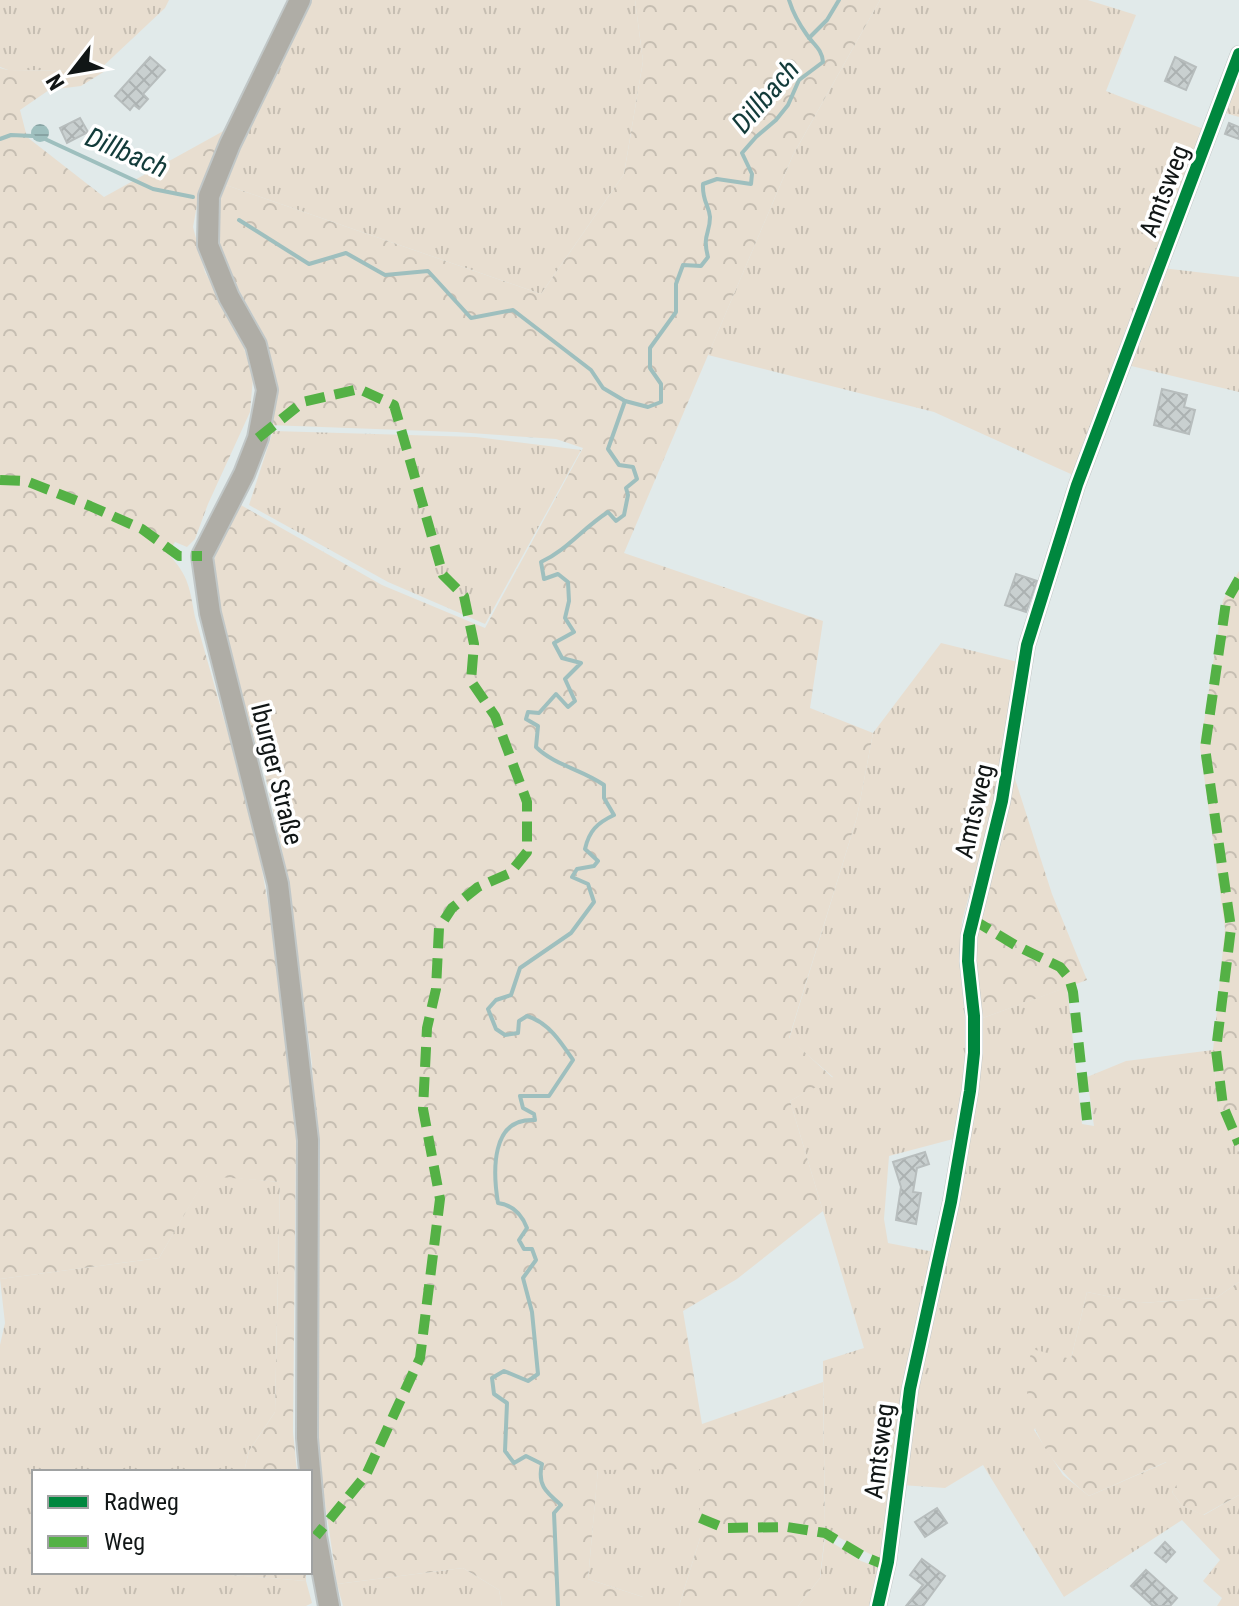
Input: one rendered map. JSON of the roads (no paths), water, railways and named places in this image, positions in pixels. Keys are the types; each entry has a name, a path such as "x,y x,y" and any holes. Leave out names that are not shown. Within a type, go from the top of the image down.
{"main road":[{"name":"Iburger Straße","path":"300,0 230,144 209,196 208,245 229,297 256,345 267,390 253,450 202,556 210,613 278,884 308,1140 307,1438 310,1470"},
{"name":"Iburger Straße","path":"312,1492 316,1536 329,1606"}],"street":[{"name":"Amtsweg","path":"878,1606 888,1562 910,1389 951,1202 970,1091 974,1053 974,1016 968,961 971,928 1002,801 1030,631 1082,470 1239,54"}],"water":[{"path":"36,124 44,124 49,133 47,140 36,142 31,137 31,129"}],"waterway":[{"name":"Dillbach","path":"239,220 309,264 346,253 385,275 428,271 471,318 513,310 591,370 603,388 625,401 648,407 661,402 661,384 650,368 650,348 676,312 676,284 683,265 701,266 708,257 706,239 710,217 703,184 717,179 751,184 752,174 742,153 788,105 799,80 823,62 789,0"},
{"name":"Dillbach","path":"809,38 827,20 839,0"},
{"name":"Dillbach","path":"0,139 11,135 33,136"},
{"name":"Dillbach","path":"45,139 153,189 193,197"},
{"name":"Dillbach","path":"558,1606 554,1513 561,1505 544,1488 542,1464 526,1456 514,1463 505,1451 507,1403 494,1394 492,1378 504,1371 528,1381 538,1374 532,1312 523,1278 536,1260 532,1249 524,1249 519,1240 527,1228 522,1219 512,1208 498,1203 495,1177 502,1137 520,1121 535,1120 534,1114 523,1108 520,1096 549,1096 573,1060 548,1028 535,1019 527,1016 519,1021 518,1033 505,1035 496,1029 488,1009 496,1000 511,995 520,968 571,933 594,902 588,884 572,877 577,869 594,866 598,861 585,849 589,837 595,828 614,815 604,798 604,785 543,753 536,747 538,726 526,719 528,712 539,713 556,694 568,707 575,701 565,679 581,663 562,658 554,643 574,632 565,618 569,601 568,582 558,574 544,579 541,562 608,512 616,521 624,515 628,495 626,488 637,479 633,467 619,465 608,449 625,401"}]}
